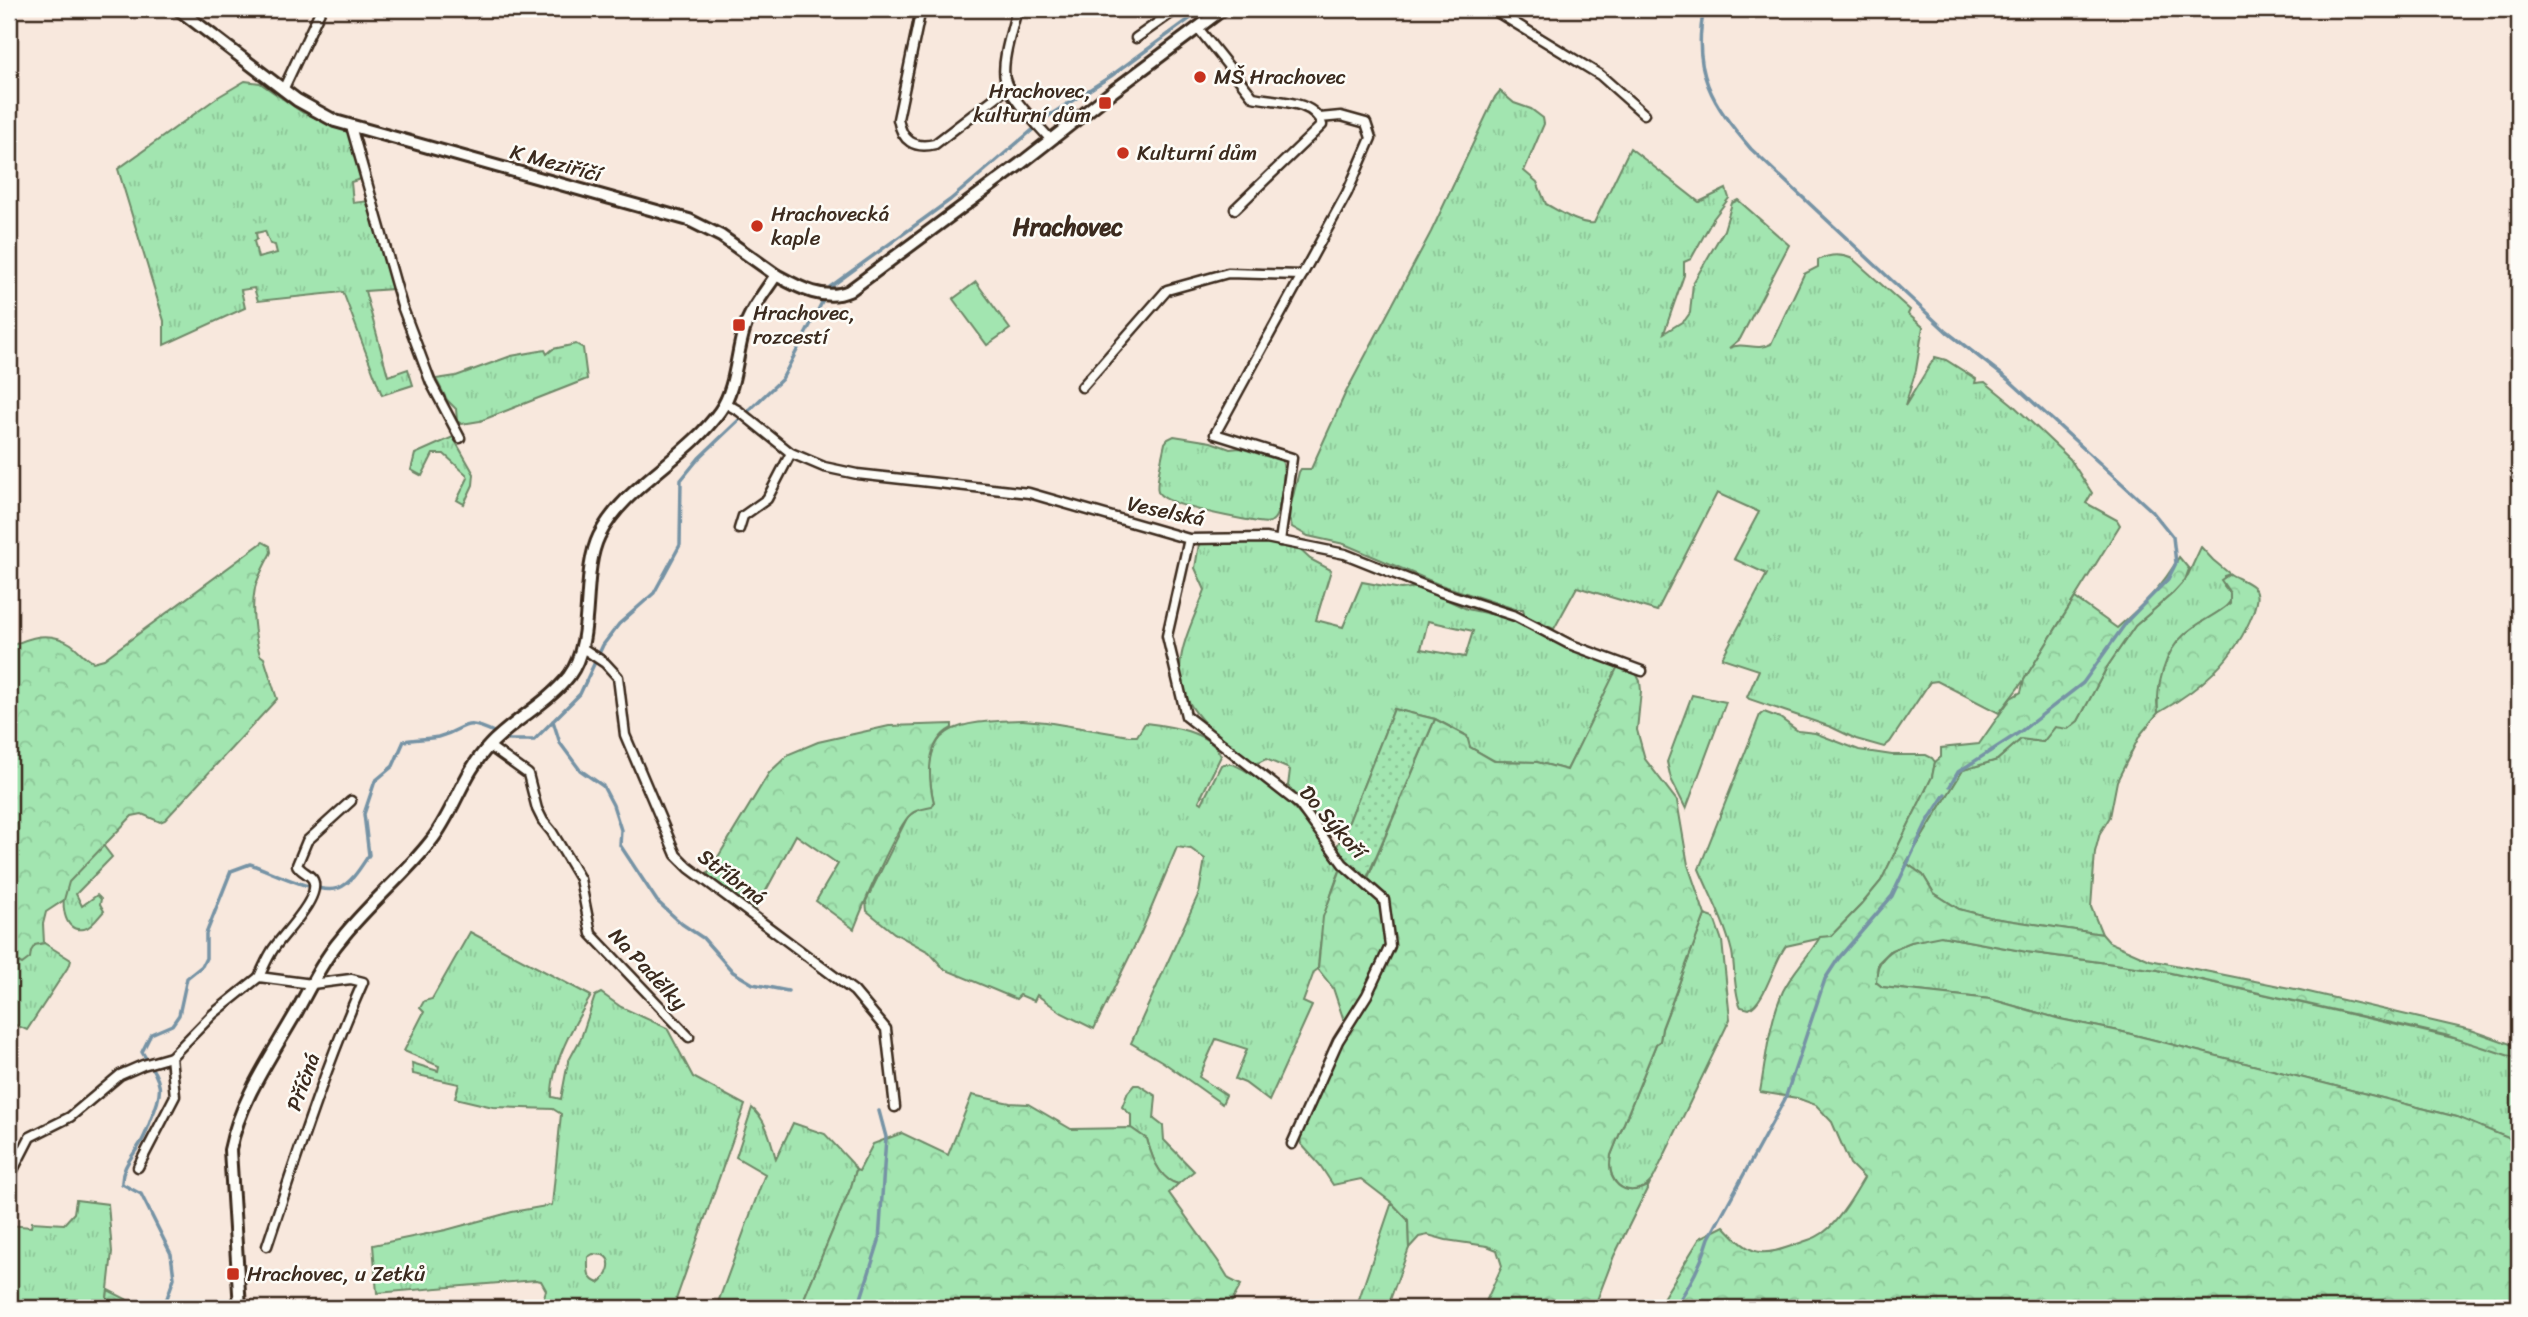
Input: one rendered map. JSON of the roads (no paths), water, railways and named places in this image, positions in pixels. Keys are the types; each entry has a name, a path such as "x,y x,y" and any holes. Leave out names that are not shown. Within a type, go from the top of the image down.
{"street":[{"name":"K Meziříčí","path":"178,9 283,90 315,111 351,126 689,220 721,236 776,275 819,294 841,294 855,287 1051,140"},
{"path":"283,90 321,9"},
{"path":"921,9 898,119 900,129 908,141 924,147 935,144 1009,87"},
{"path":"1017,9 1004,68 1005,80 1051,140 1223,9"},
{"path":"1136,38 1177,9"},
{"path":"1492,9 1600,75 1644,114"},
{"path":"1198,28 1253,97 1277,102 1297,102 1320,118 1322,125 1235,209"},
{"path":"1280,541 1292,458 1215,434 1347,193 1371,138 1366,123 1341,116 1320,118"},
{"path":"351,126 402,306 430,383 460,438"},
{"path":"1083,387 1167,290 1228,273 1302,275"},
{"path":"240,1308 230,1150 234,1129 252,1091 339,940 432,840 479,758 492,743 541,704 570,674 581,647 599,537 614,514 638,489 695,442 725,403 746,324 776,275"},
{"name":"Veselská","path":"725,403 791,453 824,467 858,474 1029,493 1189,539 1266,538 1345,554 1438,591 1515,616 1569,644 1642,671"},
{"path":"739,529 743,516 767,499 791,453"},
{"name":"Do Sýkoří","path":"1189,539 1167,636 1186,716 1299,804 1343,864 1384,900 1390,946 1367,995 1338,1041 1292,1144"},
{"name":"Stříbrná","path":"581,647 603,661 618,677 625,735 676,855 689,868 854,990 886,1028 895,1107"},
{"name":"Na Padělky","path":"492,743 528,774 537,809 580,879 591,934 689,1037"},
{"path":"12,1172 30,1137 70,1118 120,1075 171,1057 213,1014 259,976 272,950 306,909 314,887 297,865 307,841 351,801"},
{"path":"259,976 312,984"},
{"name":"Příčná","path":"267,1246 338,1038 363,982 352,979 312,984"},
{"path":"138,1167 175,1096 171,1057"}],"waterway":[{"path":"503,737 510,740 534,740 580,694 603,645 619,624 654,593 680,545 681,480 699,458 782,379 830,287 950,200 1050,115 1111,76 1203,9"},
{"path":"1704,9 1700,51 1708,85 1725,117 1751,149 1947,332 2010,381 2152,511 2173,537 2176,563 2168,579 2128,620 2083,683 2020,732 1958,772 1950,786"},
{"path":"553,721 560,743 580,770 603,786 621,830 620,845 657,901 682,924 703,938 733,972 753,984 788,991"},
{"path":"151,1308 166,1301 174,1278 171,1254 141,1194 122,1184 125,1168 143,1138 158,1099 157,1077 142,1052 151,1034 172,1025 179,1015 187,978 202,966 206,958 206,934 231,871 250,864 308,886 330,890 339,888 353,878 369,855 364,814 375,781 393,766 404,741 438,737 470,725 496,733"},
{"path":"1674,1308 1685,1292 1709,1238 1785,1099 1825,979 1838,959 1892,896 1926,824 1945,794"},
{"path":"858,1308 879,1241 886,1137 879,1111"}],"place":[{"name":"MŠ Hrachovec","path":"1200,77"},
{"name":"Hrachovec, kulturní dům","path":"1105,103"},
{"name":"Kulturní dům","path":"1123,153"},
{"name":"Hrachovecká kaple","path":"757,226"},
{"name":"Hrachovec, rozcestí","path":"739,325"},
{"name":"Hrachovec, u Zetků","path":"233,1274"}],"district":[{"name":"Hrachovec","path":"1068,227"}]}
